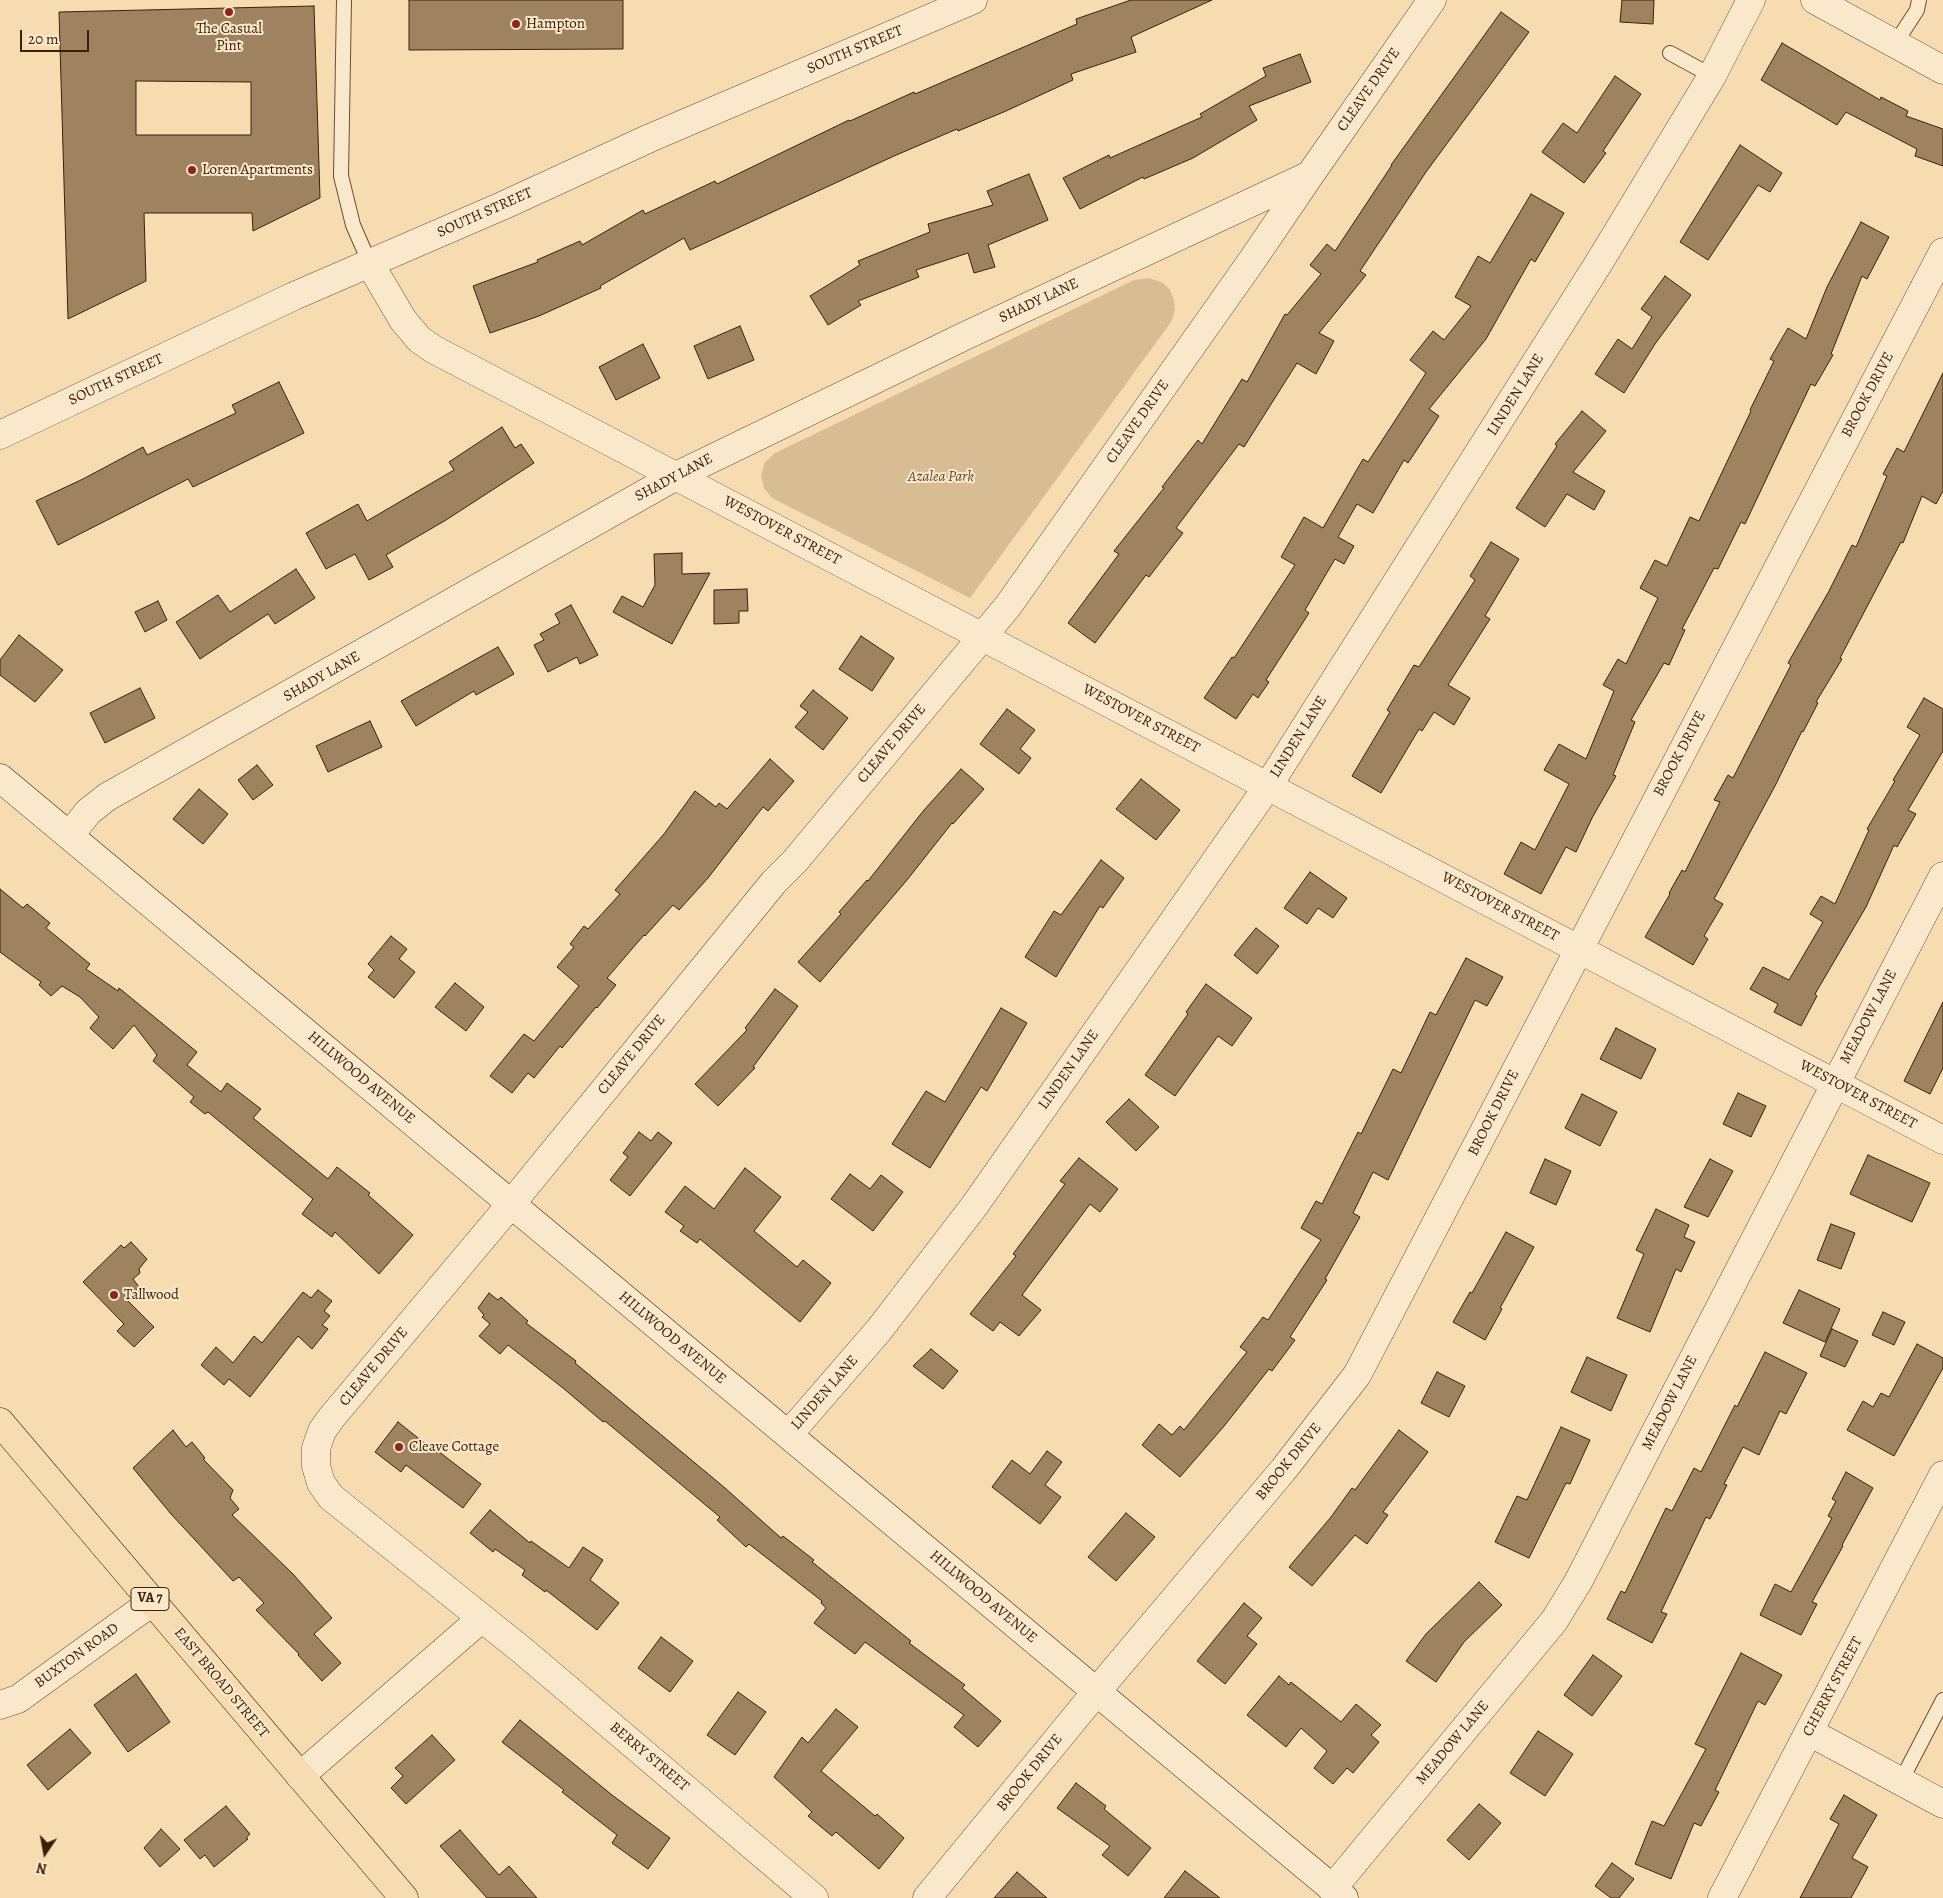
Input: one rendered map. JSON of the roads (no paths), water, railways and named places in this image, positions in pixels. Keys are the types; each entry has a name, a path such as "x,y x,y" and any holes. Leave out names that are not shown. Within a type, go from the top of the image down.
{"main road":[{"name":"EAST BROAD STREET","path":"0,1422 404,1898"}],"street":[{"name":"SOUTH STREET","path":"0,435 294,296 370,264 650,138 973,0"},
{"name":"CLEAVE DRIVE","path":"316,1457 316,1448 322,1431 332,1417 511,1204 774,882 795,861 1008,606 1254,259 1432,0"},
{"name":"LINDEN LANE","path":"789,1434 879,1330 975,1205 1268,786 1600,261 1712,76 1751,0"},
{"path":"1815,0 1943,70"},
{"name":"SHADY LANE","path":"70,835 88,812 107,798 676,476 978,330 1310,175"},
{"name":"BROOK DRIVE","path":"927,1898 1284,1469 1357,1375 1943,252"},
{"name":"WESTOVER STREET","path":"370,264 403,320 419,339 434,349 1943,1140"},
{"name":"HILLWOOD AVENUE","path":"0,778 1338,1893"},
{"name":"MEADOW LANE","path":"1338,1893 1554,1621 1578,1582 1943,876"},
{"name":"BERRY STREET","path":"316,1457 316,1466 321,1483 332,1497 538,1663 814,1898"},
{"name":"CHERRY STREET","path":"1722,1898 1943,1475"},
{"name":"BUXTON ROAD","path":"0,1706 18,1699 152,1602"},
{"path":"300,1776 482,1618"},
{"path":"1809,1732 1943,1804"}],"lane":[{"path":"344,0 341,176 353,225 370,264"},
{"path":"1895,44 1917,10 1919,0"},
{"path":"1670,53 1712,76"},
{"path":"1901,1782 1943,1700"}],"place":[{"name":"The Casual Pint","path":"229,12"},
{"name":"Hampton","path":"516,24"},
{"name":"Loren Apartments","path":"192,170"},
{"name":"Tallwood","path":"114,1295"},
{"name":"Cleave Cottage","path":"399,1447"}],"park label":[{"name":"Azalea Park","path":"941,477"}]}
